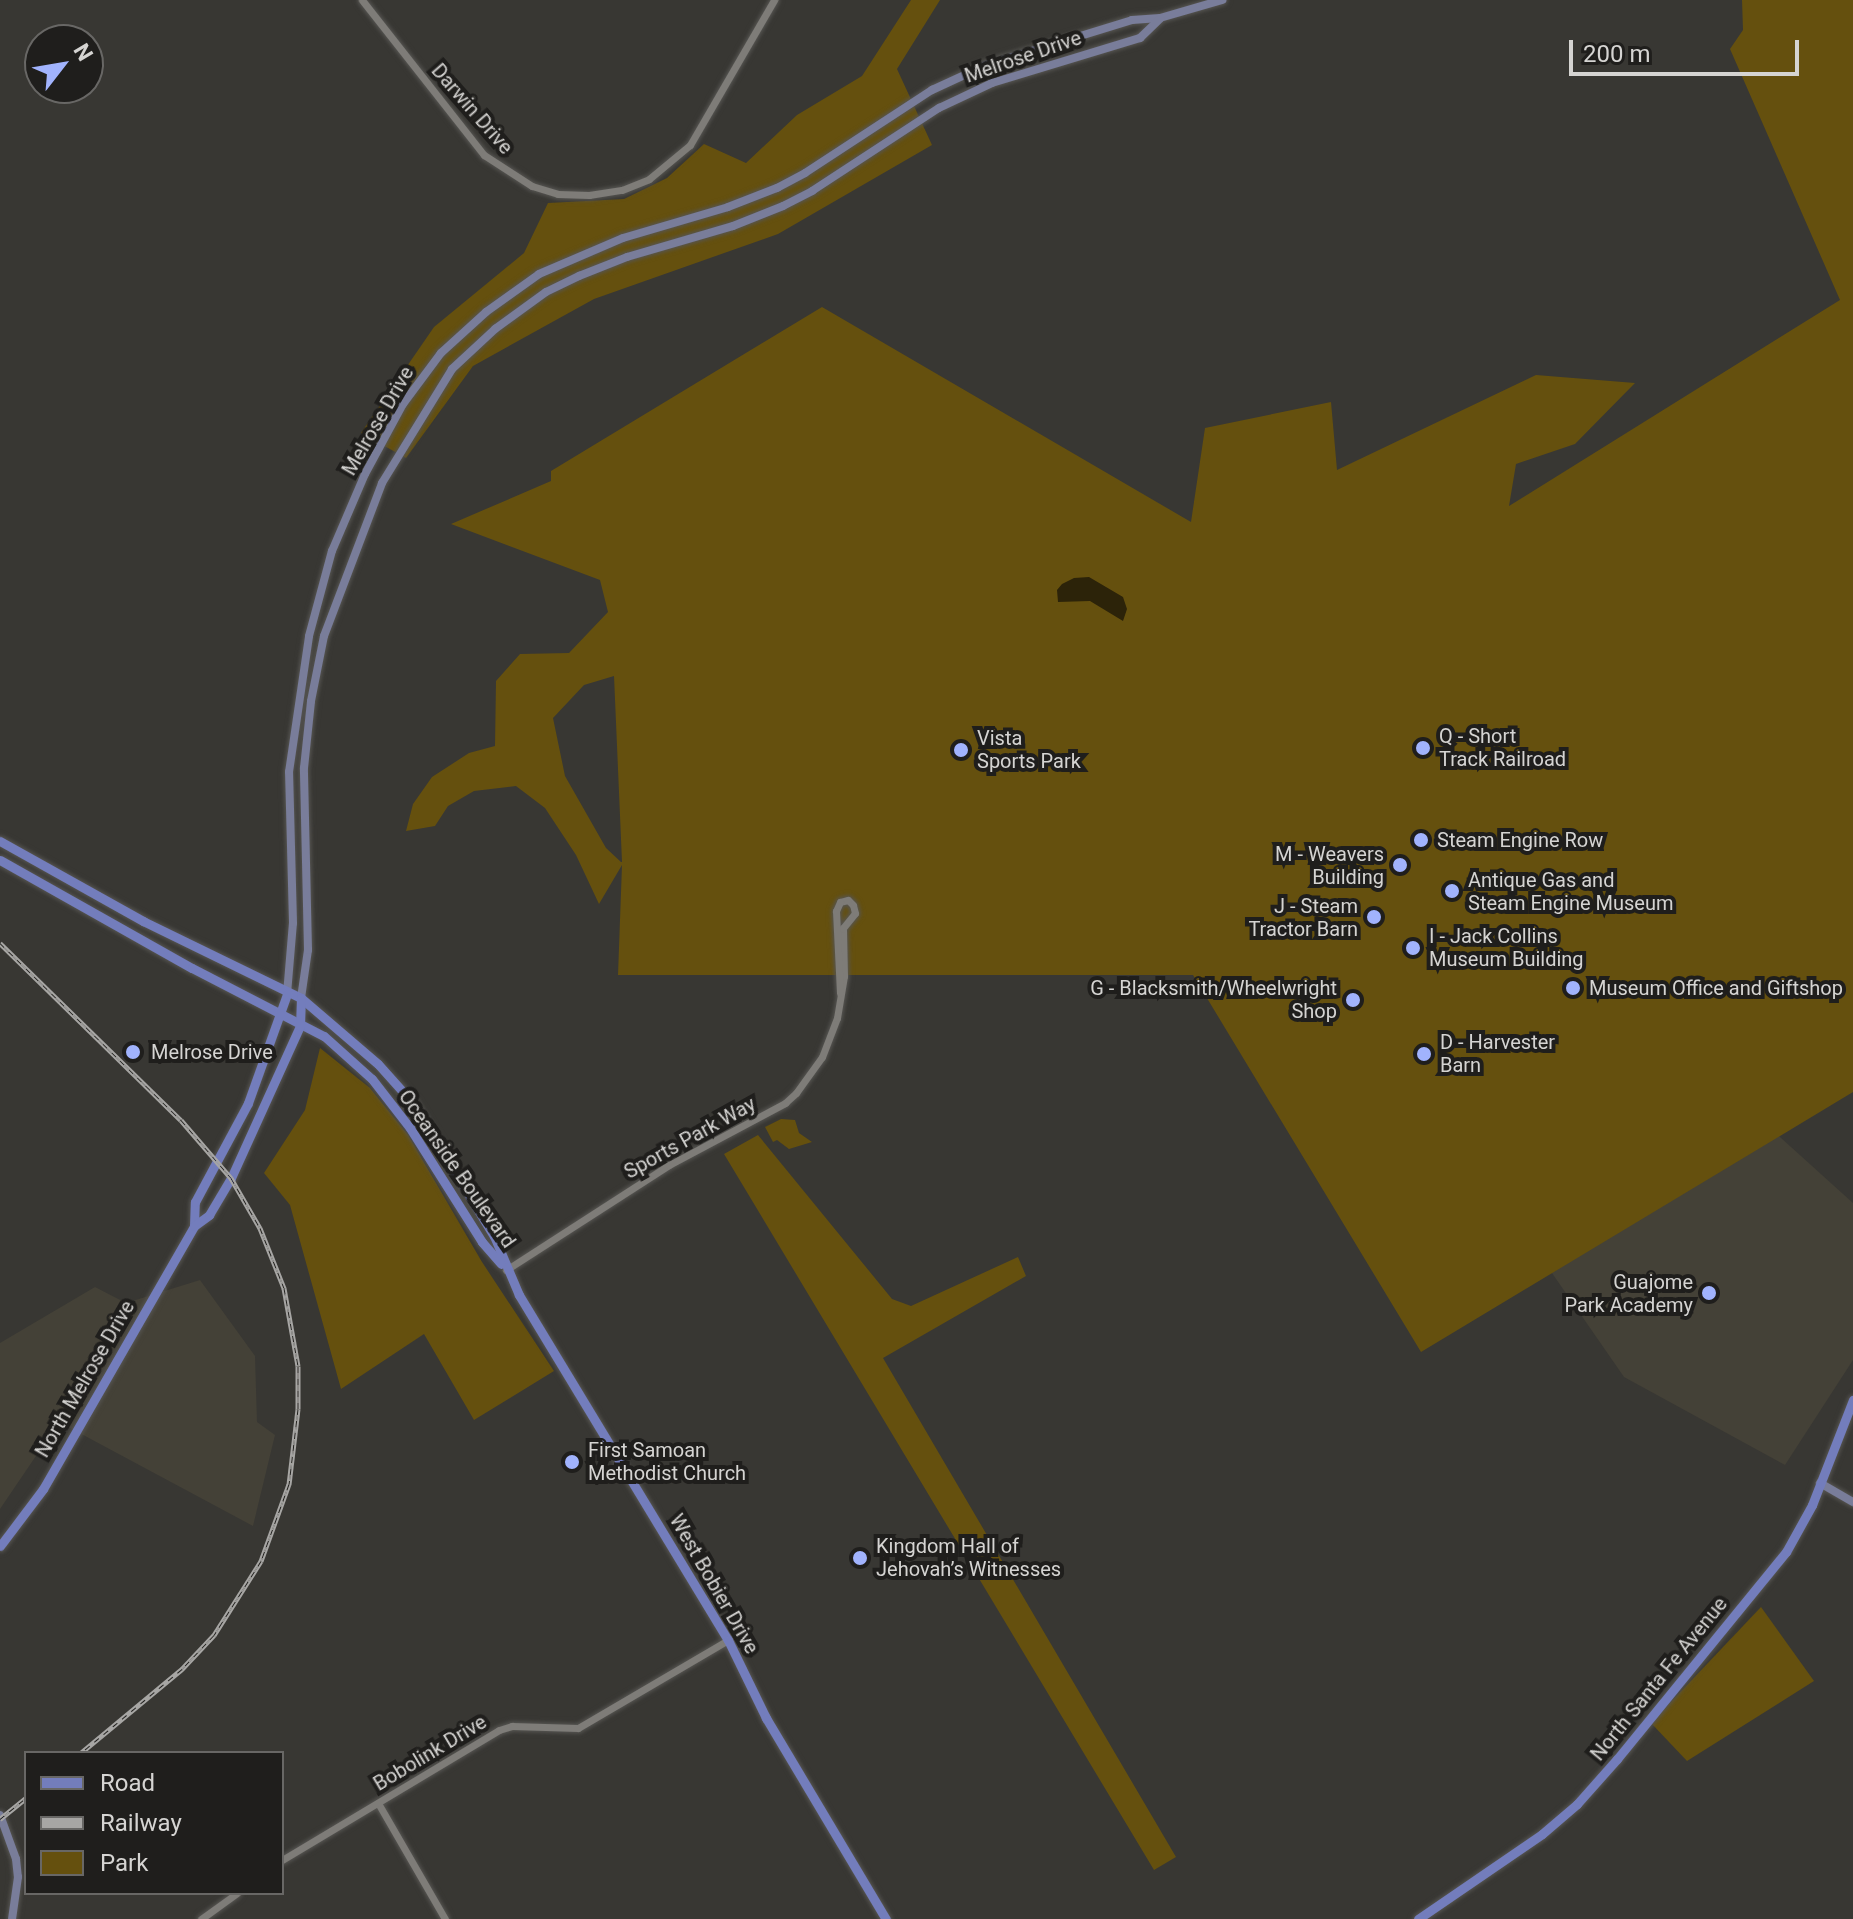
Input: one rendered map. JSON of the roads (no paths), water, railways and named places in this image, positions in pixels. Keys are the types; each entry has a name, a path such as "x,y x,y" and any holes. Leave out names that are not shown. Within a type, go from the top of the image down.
{"main road":[{"name":"Melrose Drive","path":"282,1016 293,923 289,772 309,636 332,551 365,474 403,404 441,353 486,312 539,274 623,238 728,207 777,188 932,90 986,65 1132,20 1160,18 1222,0"},
{"name":"Melrose Drive","path":"300,1026 308,950 304,768 311,701 324,636 382,483 452,369 495,329 568,281 627,257 733,226 783,206 812,191 939,108 992,83 1140,38 1160,18"},
{"name":"Oceanside Boulevard","path":"0,841 143,921 287,994 301,998 378,1064 413,1103 494,1236 506,1270"},
{"name":"Oceanside Boulevard","path":"0,860 300,1026 324,1036 372,1079 410,1128 482,1242 506,1270"},
{"path":"69,899 81,894 132,920 143,921"},
{"name":"North Melrose Drive","path":"194,1226 195,1202 248,1103 282,1016"},
{"name":"North Melrose Drive","path":"0,1546 43,1489 194,1226 209,1215 231,1178 300,1026"},
{"name":"West Bobier Drive","path":"506,1270 728,1640 766,1718 886,1919"},
{"name":"North Santa Fe Avenue","path":"1418,1919 1542,1834 1577,1804 1786,1552 1820,1483 1853,1400"},
{"path":"1820,1483 1853,1502"},
{"path":"0,1815 16,1859 18,1877 12,1919"}],"street":[{"name":"Darwin Drive","path":"362,0 492,161 532,186 558,194 589,195 622,190 649,179 690,145 774,0"},
{"name":"Sports Park Way","path":"506,1270 689,1152 785,1103 822,1057 837,1018 844,976 843,928 855,913 848,900 840,902 836,911 840,993"},
{"name":"Bobolink Drive","path":"284,1859 499,1730 539,1726 566,1730 587,1724 728,1640"},
{"path":"378,1803 445,1919"},
{"path":"201,1919 234,1895"}],"railway":[{"path":"0,943 181,1120 231,1178 260,1228 284,1288 298,1366 298,1409 289,1484 261,1561 214,1635 182,1669 83,1751"},
{"path":"0,1819 24,1800"}],"place":[{"name":"Q - Short Track Railroad","path":"1423,748"},
{"name":"Vista Sports Park","path":"961,750"},
{"name":"Steam Engine Row","path":"1421,840"},
{"name":"M - Weavers Building","path":"1400,865"},
{"name":"Antique Gas and Steam Engine Museum","path":"1452,891"},
{"name":"J - Steam Tractor Barn","path":"1374,917"},
{"name":"I - Jack Collins Museum Building","path":"1413,948"},
{"name":"Museum Office and Giftshop","path":"1573,988"},
{"name":"G - Blacksmith/Wheelwright Shop","path":"1353,1000"},
{"name":"Melrose Drive","path":"133,1052"},
{"name":"D - Harvester Barn","path":"1424,1054"},
{"name":"Guajome Park Academy","path":"1709,1293"},
{"name":"First Samoan Methodist Church","path":"572,1462"},
{"name":"Kingdom Hall of Jehovah’s Witnesses","path":"860,1558"}]}
